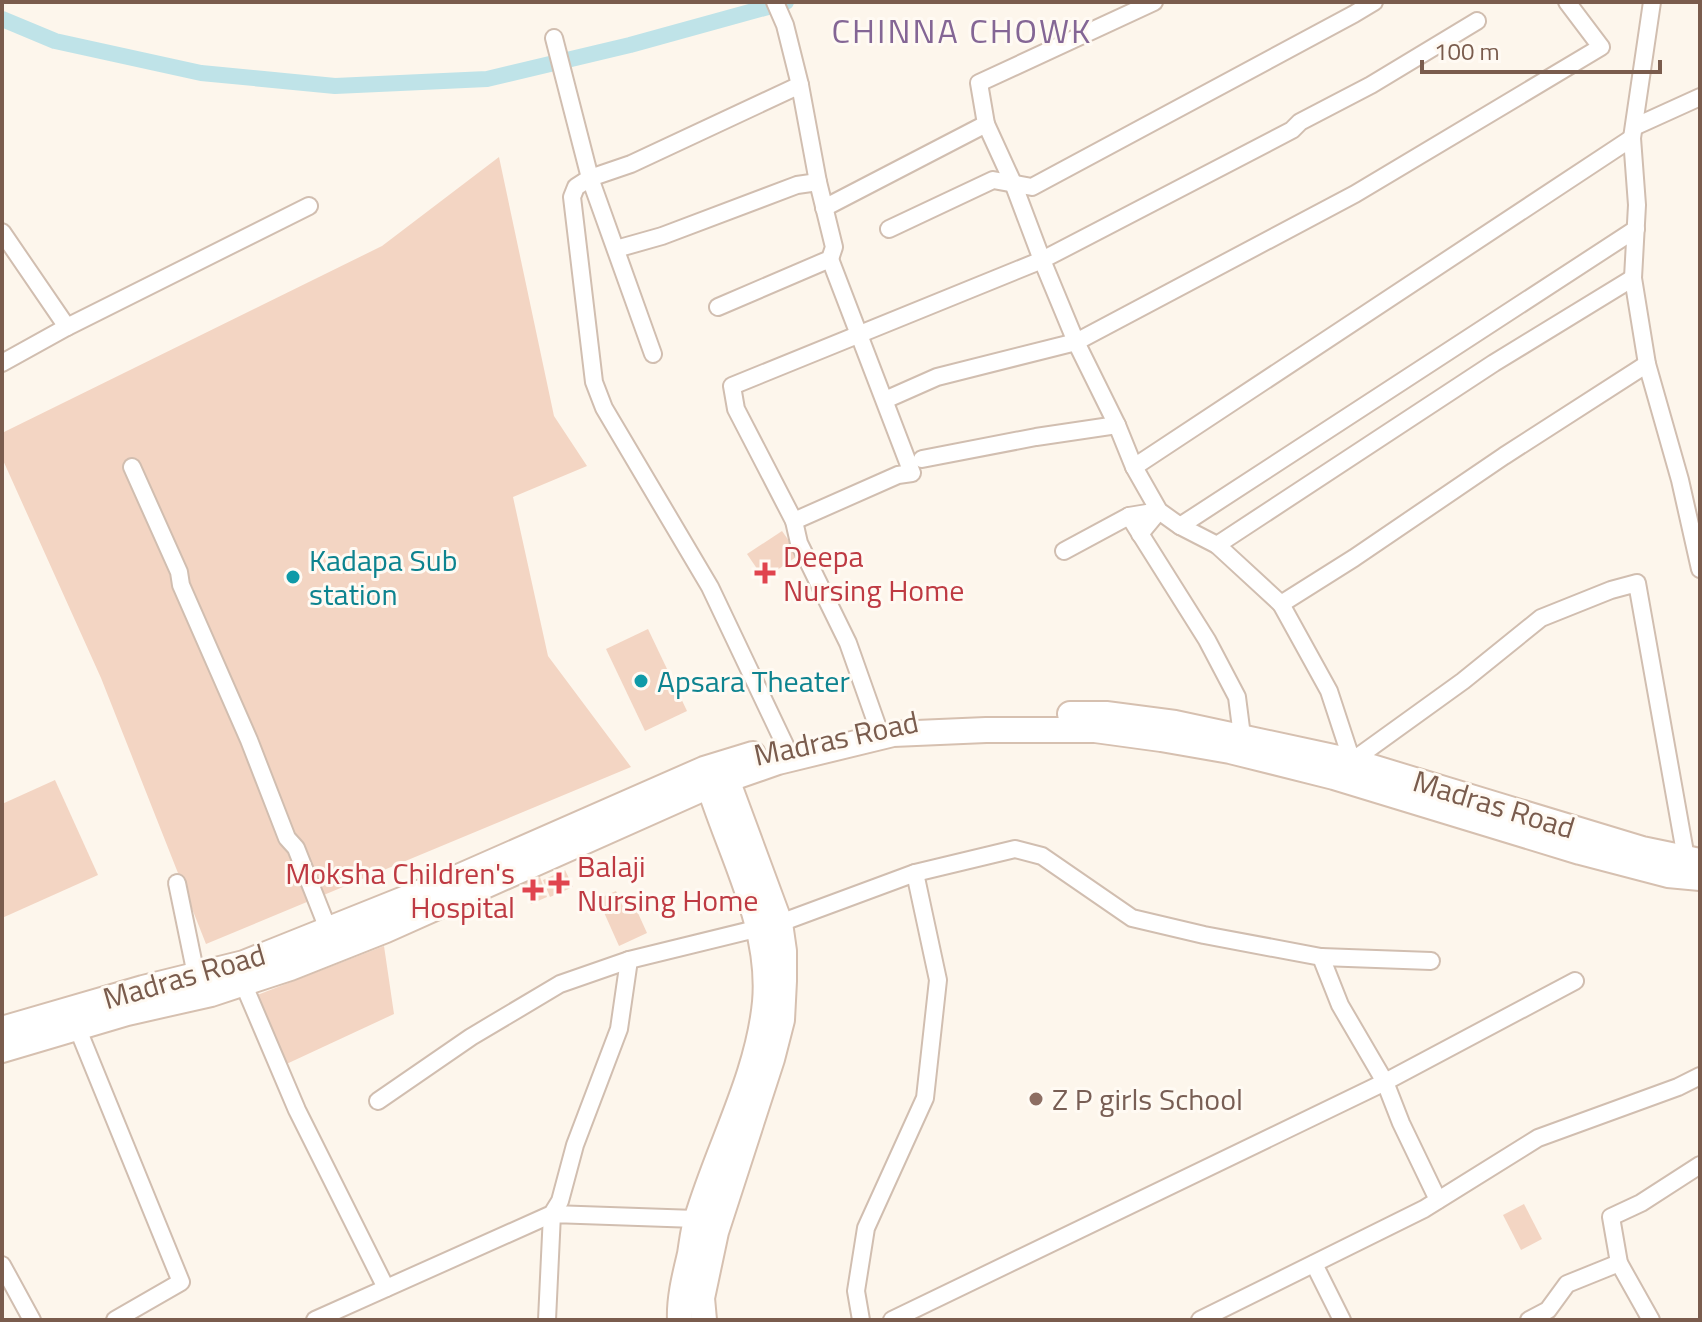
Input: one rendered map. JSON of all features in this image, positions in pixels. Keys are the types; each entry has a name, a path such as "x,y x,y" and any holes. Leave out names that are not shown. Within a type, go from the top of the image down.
{"main road":[{"name":"Madras Road","path":"2,1029 143,988 244,963 785,745 900,720 995,713 1106,714 1175,723 1236,744 1352,761 1642,849 1693,860"},
{"path":"2,1050 127,1013 211,994 290,968 386,930 715,775 893,734 1095,730 1161,739 1236,744 1580,852 1668,875 1700,878"},
{"path":"704,1320 702,1298 716,1232 766,1081 782,1020 784,981 784,951 770,926 715,775"},
{"path":"680,1320 696,1219 757,1042 765,1002 765,963 770,926"}],"street":[{"path":"1154,2 979,83 986,124 1013,183 1076,342 1134,467 1159,511 1217,545 1281,604 1329,691 1352,761 1463,681 1541,618 1637,583 1693,860"},
{"path":"889,229 993,180 1032,187 1374,2"},
{"path":"885,400 937,377 1076,342 1355,194 1601,47 1567,2"},
{"path":"1652,2 1633,133 1637,205 1633,278 1647,364 1680,480 1700,569"},
{"path":"778,8 800,85 834,247 830,259 912,473 898,475 794,521"},
{"path":"877,725 848,643 799,543 794,521 736,409 732,386 1042,260 1292,130 1300,122 1371,85 1477,21"},
{"path":"554,38 590,178 653,354"},
{"path":"785,745 710,587 604,408 594,382 572,197 576,187 590,178 631,164 800,85"},
{"path":"1134,467 1633,133 1700,97"},
{"path":"824,208 986,124"},
{"path":"616,249 662,236 797,185 818,182"},
{"path":"2,363 67,327 309,206"},
{"path":"1180,526 1636,229"},
{"path":"2,232 67,327"},
{"path":"718,307 830,259"},
{"path":"1217,545 1494,363 1633,278"},
{"path":"1281,604 1647,364"},
{"path":"922,459 1117,425"},
{"path":"132,467 328,929"},
{"path":"1064,551 1129,516 1159,511"},
{"path":"1140,534 1159,511"},
{"path":"1129,516 1207,640 1237,697 1236,744"},
{"path":"378,1101 471,1037 560,984 629,960 770,926 915,873 1015,849 1042,856 1132,918 1321,957 1431,961"},
{"path":"861,1320 856,1291 866,1228 925,1098 938,980 915,873"},
{"path":"177,883 196,975"},
{"path":"1321,957 1340,1005 1385,1082 1438,1200"},
{"path":"547,1320 552,1214 560,1201 575,1145 619,1029 629,960"},
{"path":"892,1320 1385,1082 1575,981"},
{"path":"243,983 297,1110 386,1288"},
{"path":"77,1027 181,1282 115,1320"},
{"path":"1200,1320 1424,1209 1538,1138 1678,1087 1700,1076"},
{"path":"1651,1320 1619,1263 1611,1217 1641,1203 1700,1165"},
{"path":"315,1320 552,1214 696,1219"},
{"path":"1529,1320 1551,1315 1567,1284 1619,1263"},
{"path":"1314,1264 1342,1320"},
{"path":"2,1265 32,1320"}],"building":[{"name":"Kadapa Sub station","path":"499,157 554,416 587,466 513,497 548,656 631,767 206,944 101,678 2,458 2,433 382,246"},
{"path":"782,531 799,555 764,579 747,554"},
{"path":"648,629 687,711 645,731 606,649"},
{"path":"55,780 98,875 2,918 2,804"},
{"path":"565,870 573,887 550,897 543,880"},
{"path":"540,877 547,897 531,904 523,883"},
{"path":"616,891 623,907 633,902 647,933 619,946 598,899"},
{"path":"384,946 394,1014 280,1067 247,999"},
{"path":"1524,1204 1542,1239 1521,1250 1503,1215"}],"waterway":[{"path":"2,19 55,41 201,73 335,86 487,79 630,45 786,2"}],"place":[{"name":"Deepa Nursing Home","path":"765,573"},
{"name":"Kadapa Sub station","path":"293,577"},
{"name":"Apsara Theater","path":"641,681"},
{"name":"Balaji Nursing Home","path":"559,883"},
{"name":"Moksha Children's Hospital","path":"533,890"},
{"name":"Z P girls School","path":"1036,1099"}],"district":[{"name":"CHINNA CHOWK","path":"962,30"}]}
